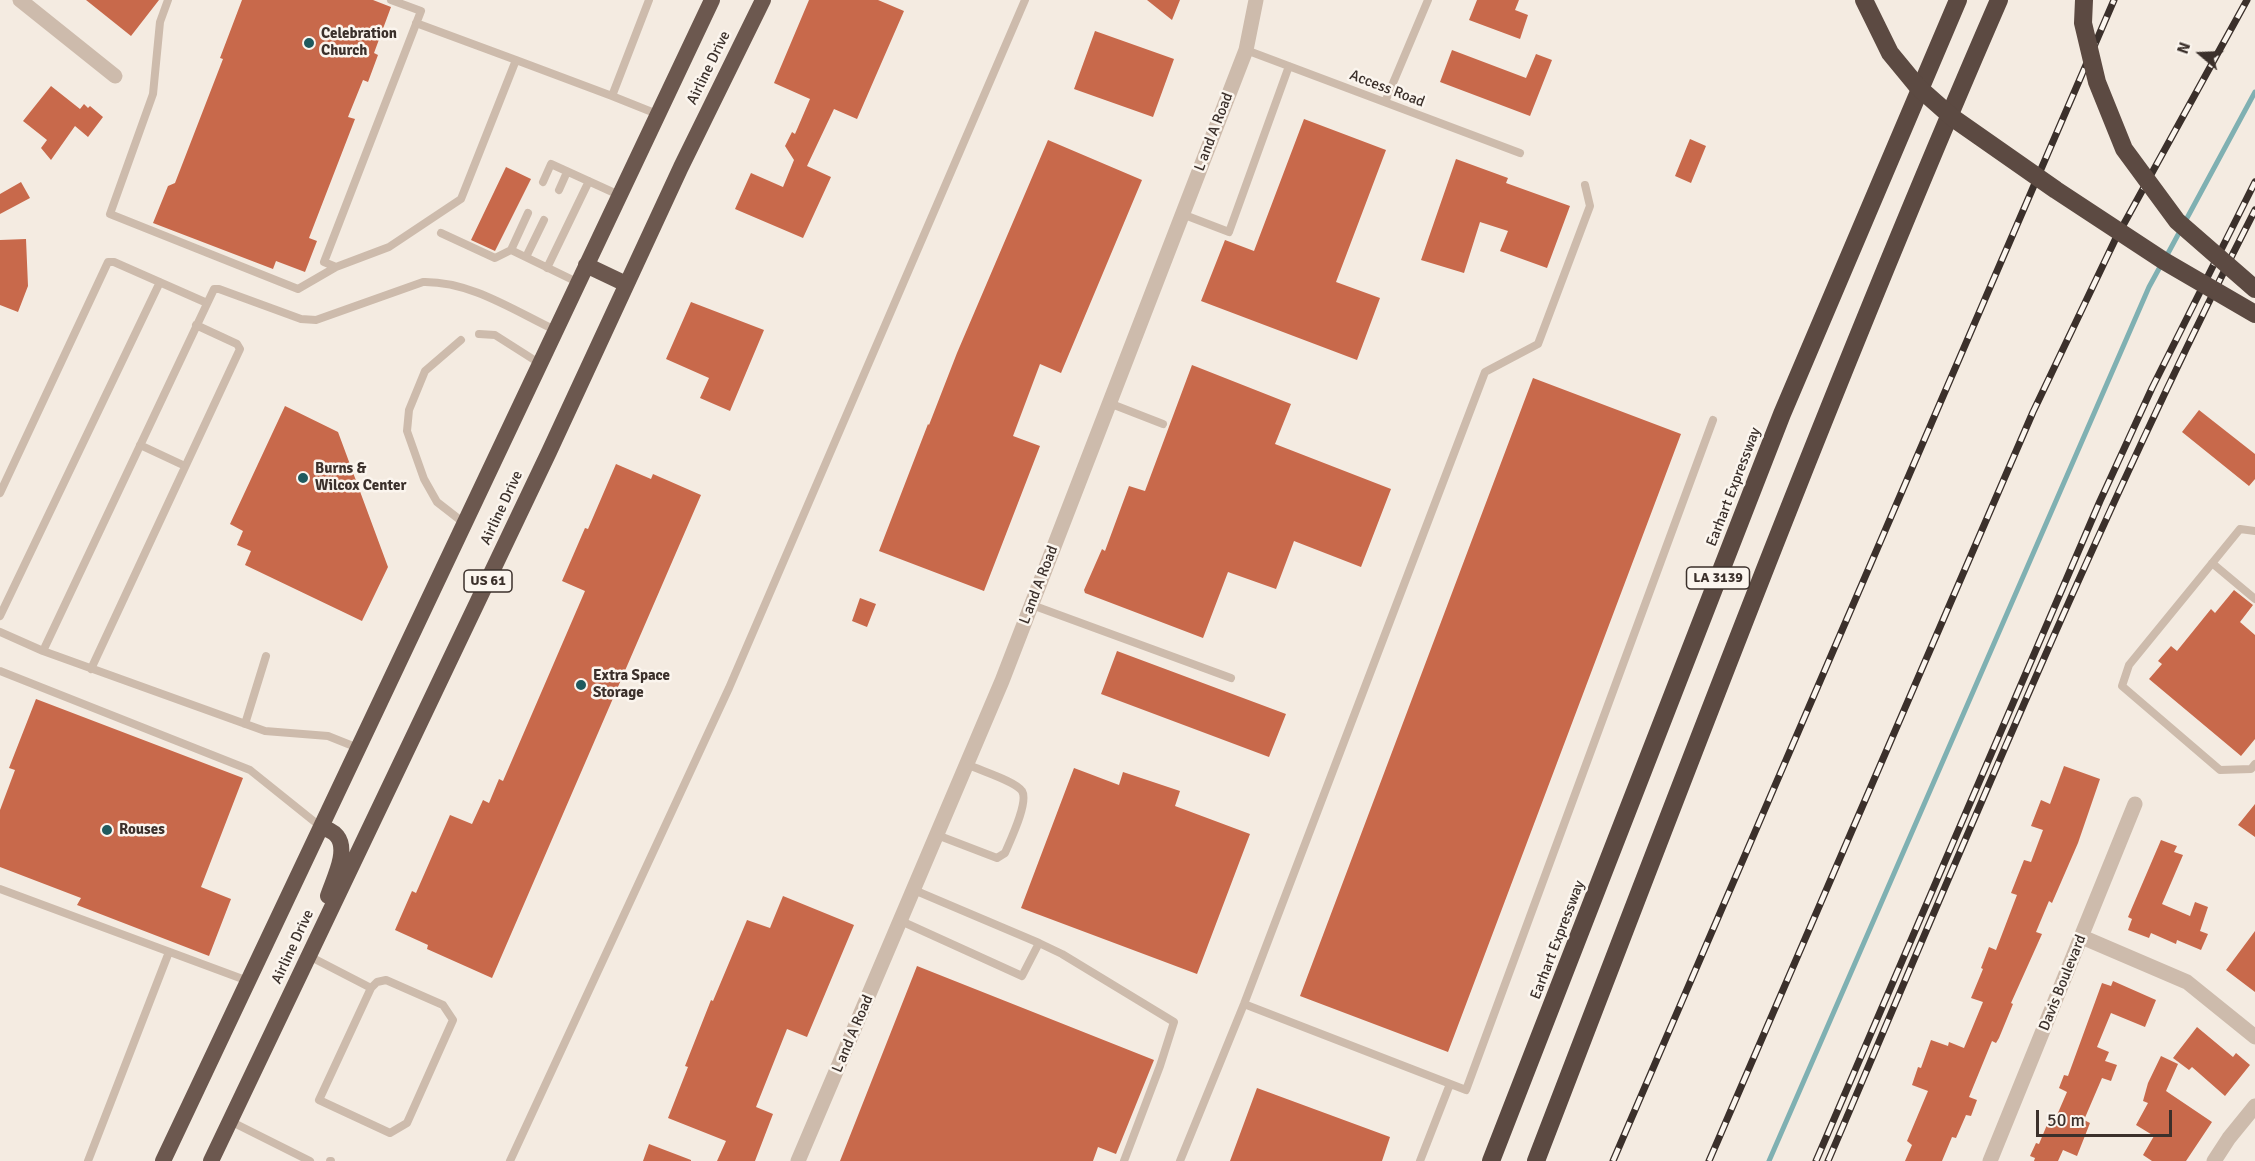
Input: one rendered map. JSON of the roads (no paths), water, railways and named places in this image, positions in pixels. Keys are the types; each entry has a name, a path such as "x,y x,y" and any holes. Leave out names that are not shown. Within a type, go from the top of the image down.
{"highway":[{"name":"Airline Drive","path":"163,1158 712,0"},
{"name":"Airline Drive","path":"211,1161 544,463 681,167 763,0"},
{"path":"1864,0 1890,52 1918,87 1953,118 2056,190 2164,261 2255,314"},
{"name":"Earhart Expressway","path":"1491,1161 1782,414 1958,0"},
{"name":"LA 3139","path":"1536,1161 1766,564 1950,113 1999,0"},
{"path":"2084,0 2084,22 2097,82 2124,149 2177,221 2255,289"},
{"path":"586,265 626,284"},
{"path":"307,961 340,859 341,844 338,837 333,831 321,826"}],"street":[{"path":"20,0 115,76"},
{"name":"L and A Road","path":"798,1161 915,890 1032,605 1246,50 1256,0"},
{"name":"Davis Boulevard","path":"1990,1161 2134,804"},
{"path":"2082,937 2187,982 2255,1037"},
{"path":"2214,1161 2255,1106"}],"lane":[{"path":"168,0 160,22 153,94 110,214 298,290 336,267 389,247 461,199 516,60"},
{"path":"336,267 324,262 421,12 391,0"},
{"path":"612,96 649,0"},
{"path":"510,1161 734,677 1025,0"},
{"path":"1385,102 1428,0"},
{"path":"416,22 657,114"},
{"name":"Access Road","path":"1246,50 1520,153"},
{"path":"1182,214 1229,232 1289,66"},
{"path":"543,182 551,164 619,195"},
{"path":"559,190 567,172"},
{"path":"547,268 589,182"},
{"path":"1179,1161 1244,1004 1485,372 1538,344 1590,206 1585,184"},
{"path":"441,233 495,258 511,250 528,213"},
{"path":"526,257 544,220"},
{"path":"511,250 577,282"},
{"path":"0,493 105,264 114,262 207,303"},
{"path":"0,616 160,282"},
{"path":"43,651 214,289 301,319 316,320 423,282 441,282 472,290 555,330"},
{"path":"91,669 240,349 237,344 196,325"},
{"path":"479,334 495,335 539,363"},
{"path":"461,340 425,371 409,410 407,431 424,478 437,502 464,523"},
{"path":"1109,403 1163,424"},
{"path":"1244,1004 1466,1090 1713,420"},
{"path":"140,445 185,466"},
{"path":"2255,531 2240,529 2129,665 2122,686 2220,770 2251,769 2255,764"},
{"path":"2212,563 2255,599"},
{"path":"1032,605 1231,678"},
{"path":"0,632 91,669 246,724 273,732 328,736 358,748"},
{"path":"246,724 266,656"},
{"path":"0,671 250,770 321,826"},
{"path":"937,835 997,858 1005,853 1025,802 1022,791 1015,785 967,765"},
{"path":"0,889 248,981"},
{"path":"915,890 1062,954 1174,1022 1161,1066 1124,1161"},
{"path":"901,921 1022,976 1039,943"},
{"path":"88,1161 169,952"},
{"path":"307,961 371,988"},
{"path":"386,980 443,1005 453,1020 407,1123 390,1133 319,1100 371,988 377,982 386,980"},
{"path":"1420,1161 1450,1084"},
{"path":"230,1121 310,1161"}],"waterway":[{"path":"2166,257 2255,92"},
{"path":"1769,1161 2149,287 2161,265"}],"railway":[{"path":"1613,1161 2114,0"},
{"path":"1709,1161 2033,412 2115,240 2247,0"},
{"path":"1816,1161 2100,501 2152,388 2255,182"},
{"path":"1828,1161 2087,563 2197,326 2255,210"}],"place":[{"name":"Celebration Church","path":"309,43"},
{"name":"Burns & Wilcox Center","path":"303,478"},
{"name":"Extra Space Storage","path":"581,685"},
{"name":"Rouses","path":"107,830"}]}
